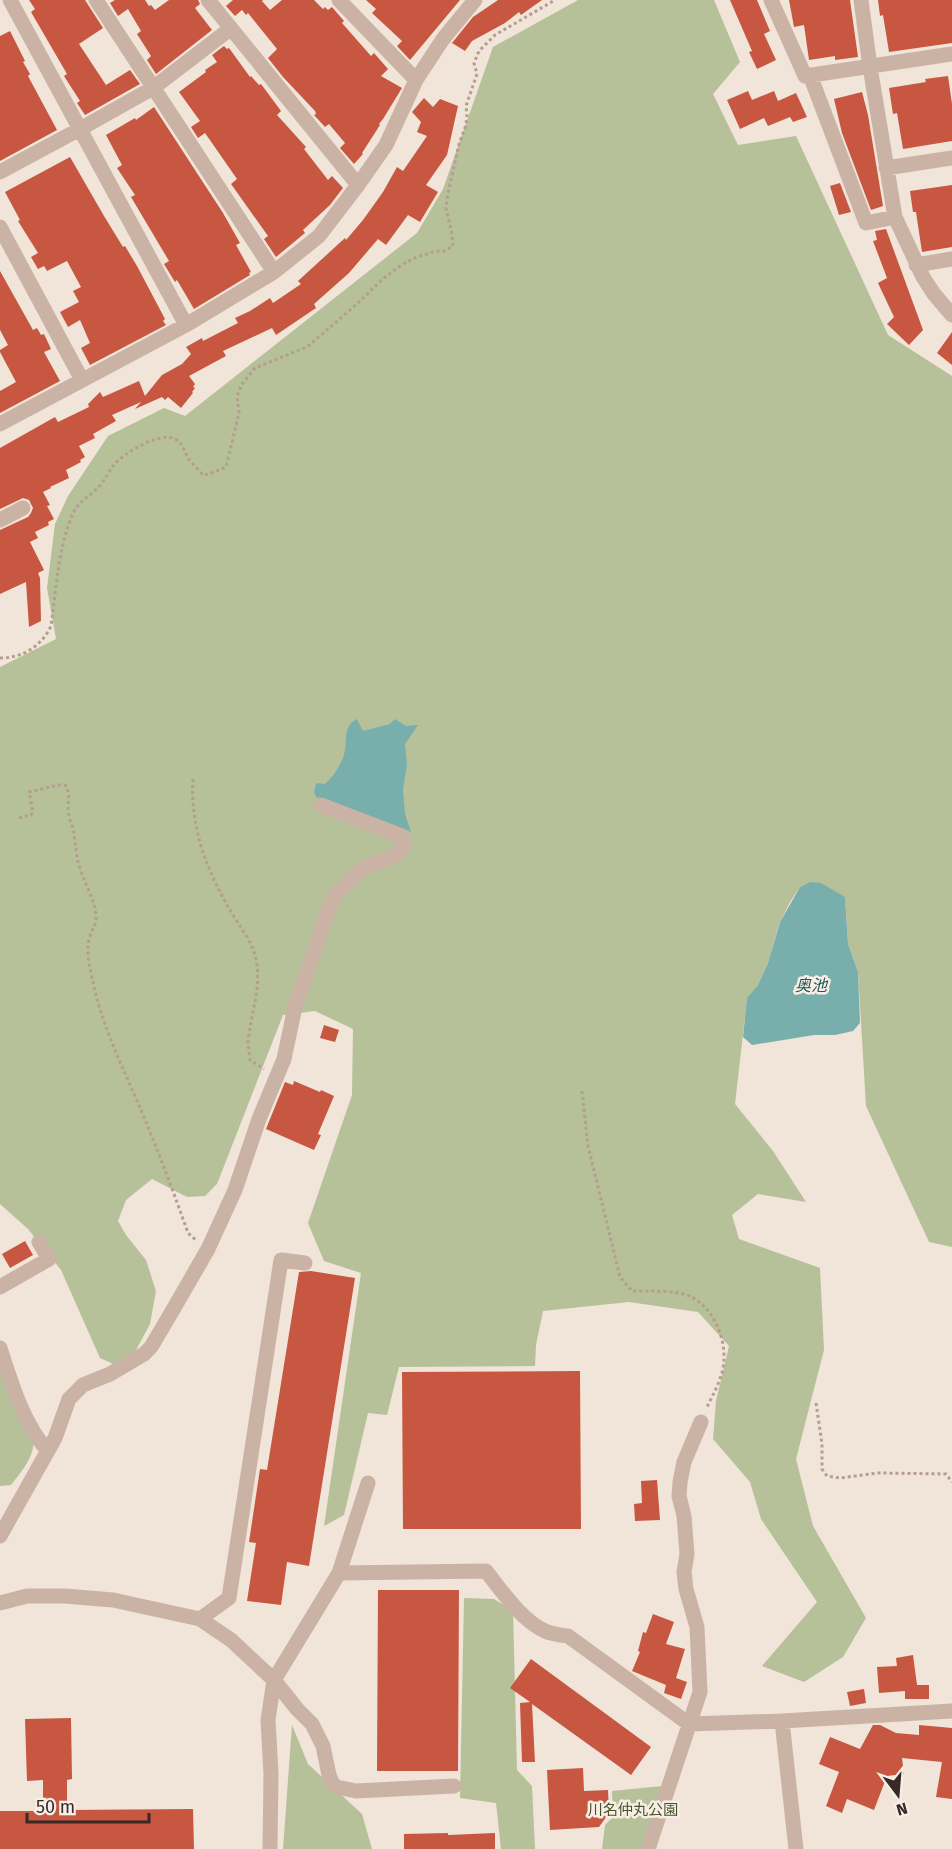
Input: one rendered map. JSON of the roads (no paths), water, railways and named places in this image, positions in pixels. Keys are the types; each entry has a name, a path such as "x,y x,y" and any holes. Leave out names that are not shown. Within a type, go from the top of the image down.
{"street":[{"path":"10,0 186,325"},
{"path":"96,0 274,272"},
{"path":"208,0 358,185"},
{"path":"339,0 416,80"},
{"path":"0,424 186,325 274,272 319,236 386,145 416,80 443,39 475,0"},
{"path":"771,0 805,76 952,54"},
{"path":"861,0 895,217 916,265 934,294 952,315"},
{"path":"0,172 153,88 230,29"},
{"path":"810,75 866,224 895,217"},
{"path":"886,168 952,158"},
{"path":"0,227 82,380"},
{"path":"916,265 952,259"},
{"path":"0,520 23,508"},
{"path":"0,1536 55,1438 69,1399 75,1391 129,1363 151,1347 208,1249 235,1190 259,1119 284,1059 296,1007 328,911 336,894 365,867 396,855 402,849 404,843 402,836 321,805"},
{"path":"0,1287 49,1259 39,1242"},
{"path":"200,1619 229,1598 281,1260 305,1263"},
{"path":"0,1348 36,1438 47,1450"},
{"path":"648,1849 700,1692 697,1627 684,1572 687,1554 684,1516 679,1496 684,1462 701,1422"},
{"path":"270,1849 271,1774 268,1720 274,1680 339,1573 368,1483"},
{"path":"339,1573 486,1571 532,1623 546,1632 567,1636 689,1724 952,1711"},
{"path":"0,1603 27,1596 65,1596 113,1600 200,1619 231,1640 274,1680 312,1724 323,1746 329,1775 337,1787 356,1791 454,1786"},
{"path":"782,1721 796,1849"}],"water":[{"path":"357,719 363,731 390,724 395,719 406,726 418,725 405,744 407,764 403,789 405,814 411,832 316,797 314,792 316,784 325,784 341,763 347,730"},
{"name":"奥池","path":"810,882 821,883 845,897 848,944 858,972 860,1023 853,1031 835,1035 814,1035 752,1045 743,1037 747,998 758,985 768,963 780,922 800,887"}],"park label":[{"name":"川名仲丸公園","path":"633,1810"}]}
